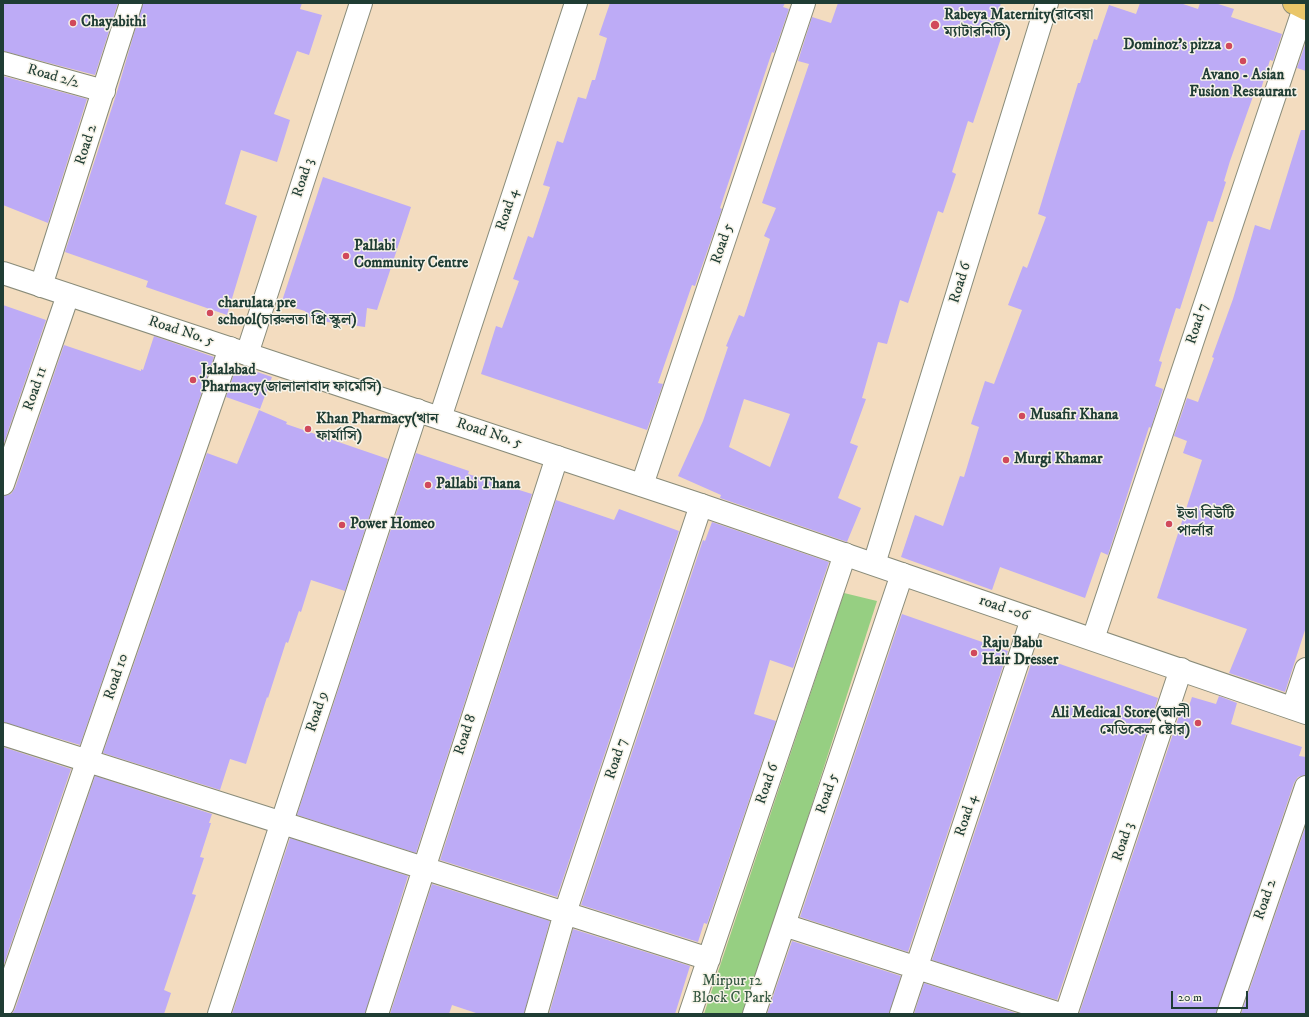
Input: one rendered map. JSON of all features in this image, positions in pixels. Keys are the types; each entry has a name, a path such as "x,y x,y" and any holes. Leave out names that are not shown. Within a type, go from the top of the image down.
{"street":[{"name":"Road 2","path":"41,286 131,3"},
{"name":"Road 3","path":"238,351 361,3"},
{"name":"Road 4","path":"440,418 576,3"},
{"name":"Road 5","path":"642,485 804,3"},
{"name":"Road 6","path":"874,564 1048,3"},
{"name":"Road 7","path":"1093,639 1301,6"},
{"name":"Road 2/2","path":"3,62 104,91"},
{"name":"Road No. 5","path":"3,273 701,505"},
{"name":"Road 11","path":"3,484 68,295"},
{"name":"Road 10","path":"3,1005 88,761 238,351"},
{"name":"Road 9","path":"219,1014 417,410"},
{"name":"Road 8","path":"377,1014 557,457"},
{"name":"road -06","path":"701,505 1300,711"},
{"name":"Road 7","path":"536,1014 565,913 701,505"},
{"name":"Road 6","path":"690,1014 845,554"},
{"name":"Road 5","path":"754,1014 902,574"},
{"name":"Road 4","path":"901,1014 1032,618"},
{"path":"1300,711 1306,669"},
{"name":"Road 3","path":"1066,1014 1181,670"},
{"path":"3,734 709,959"},
{"name":"Road 2","path":"1228,1014 1306,787"},
{"path":"784,925 1060,1014"}],"green space":[{"name":"Mirpur 12 Block C Park","path":"844,593 877,601 745,1014 704,1014"}],"building":[{"path":"3,3 118,3 95,75 3,51"},
{"path":"143,3 302,3 300,9 322,15 309,55 297,51 274,114 290,120 277,162 241,150 225,204 257,216 227,315 146,287 148,281 65,252 116,95"},
{"path":"610,3 785,3 783,7 789,9 774,53 772,52 720,208 722,209 695,286 692,285 658,383 663,384 647,430 481,374 496,326 502,328 519,281 513,279 528,236 533,238 550,187 543,185 557,141 563,143 578,97 586,99 592,80 595,80 607,38 599,35"},
{"path":"838,3 1001,3 993,29 1003,32 973,123 968,121 952,172 956,174 943,213 938,211 908,303 900,300 887,344 878,342 862,398 866,399 850,443 858,446 838,498 861,508 847,542 720,498 721,495 678,476 703,421 728,347 726,346 739,315 744,317 770,239 764,236 776,208 762,203 809,64 798,61 812,17 831,23","holes":["744,399 790,414 770,467 729,447"]},
{"path":"1140,3 1180,3 1198,9 1200,3 1215,3 1234,9 1231,17 1282,34 1273,61 1270,60 1261,89 1256,88 1230,161 1224,181 1226,182 1213,222 1208,221 1180,309 1176,308 1159,361 1162,362 1155,386 1163,389 1151,428 1149,427 1108,555 1101,552 1085,598 1000,567 992,590 901,557 915,515 943,526 960,476 964,477 979,427 971,424 985,381 994,384 1022,310 1008,305 1023,266 1027,268 1046,217 1038,214 1078,83 1080,83 1094,39 1097,40 1109,5 1136,14"},
{"path":"1306,42 1306,71 1297,68"},
{"path":"3,76 87,99 48,223 3,205"},
{"path":"1301,130 1306,130 1306,627 1285,692 1229,673 1247,629 1157,598 1202,460 1183,453 1187,441 1174,436 1187,398 1198,402 1214,358 1212,357 1233,299 1255,225 1270,230"},
{"name":"Pallabi Community Centre","path":"323,177 411,207 377,310 367,308 365,327 312,320 305,311 281,304"},
{"path":"3,305 46,320 3,446"},
{"path":"154,336 214,357 80,745 3,722 3,496 11,494 15,488 64,345 141,371 141,369 143,370"},
{"path":"237,365 272,377 260,409 226,397"},
{"path":"259,410 287,422 286,424 388,459 345,591 311,580 301,612 299,611 288,643 286,642 246,764 230,759 220,790 103,753 207,453 237,464"},
{"path":"416,453 469,471 468,474 532,494 416,853 297,815"},
{"path":"556,500 614,520 619,509 679,531 557,897 440,860"},
{"path":"712,522 829,562 793,668 770,660 754,714 776,721 707,924 704,923 698,942 581,905 703,540 705,541"},
{"path":"902,614 1008,651 908,952 800,917"},
{"path":"1034,655 1158,698 1057,1000 932,960"},
{"path":"1219,696 1237,703 1231,724 1302,747 1299,756 1306,757 1306,775 1298,777 1294,783 1216,1014 1079,1014 1182,707 1188,709 1192,697 1216,704"},
{"path":"3,747 71,769 3,967"},
{"path":"95,776 212,814 209,823 211,823 200,857 204,858 192,894 196,895 164,990 171,993 164,1014 12,1014 15,1009"},
{"path":"1306,825 1306,1014 1241,1014"},
{"path":"290,838 408,876 365,1014 232,1014"},
{"path":"432,884 550,921 524,1014 479,1014 452,1005 449,1014 390,1014"},
{"path":"573,929 690,966 675,1014 549,1014"},
{"path":"792,941 901,976 889,1014 767,1014"},
{"path":"924,983 1019,1014 914,1014"}],"place":[{"name":"Chayabithi","path":"73,23"},
{"name":"Rabeya Maternity(রাবেয়া ম্যাটারনিটি)","path":"935,25"},
{"name":"Dominoz's pizza","path":"1229,46"},
{"name":"Avano - Asian Fusion Restaurant","path":"1243,61"},
{"name":"Pallabi Community Centre","path":"346,256"},
{"name":"charulata pre school(চারুলতা প্রি স্কুল)","path":"210,313"},
{"name":"Jalalabad Pharmacy(জালালাবাদ ফার্মেসি)","path":"193,380"},
{"name":"Musafir Khana","path":"1022,416"},
{"name":"Khan Pharmacy(খান ফার্মাসি)","path":"308,429"},
{"name":"Murgi Khamar","path":"1006,460"},
{"name":"Pallabi Thana","path":"428,485"},
{"name":"ইভা বিউটি পার্লার","path":"1169,524"},
{"name":"Power Homeo","path":"342,525"},
{"name":"Raju Babu Hair Dresser","path":"974,653"},
{"name":"Ali Medical Store(আলী মেডিকেল ষ্টোর)","path":"1198,723"}]}
